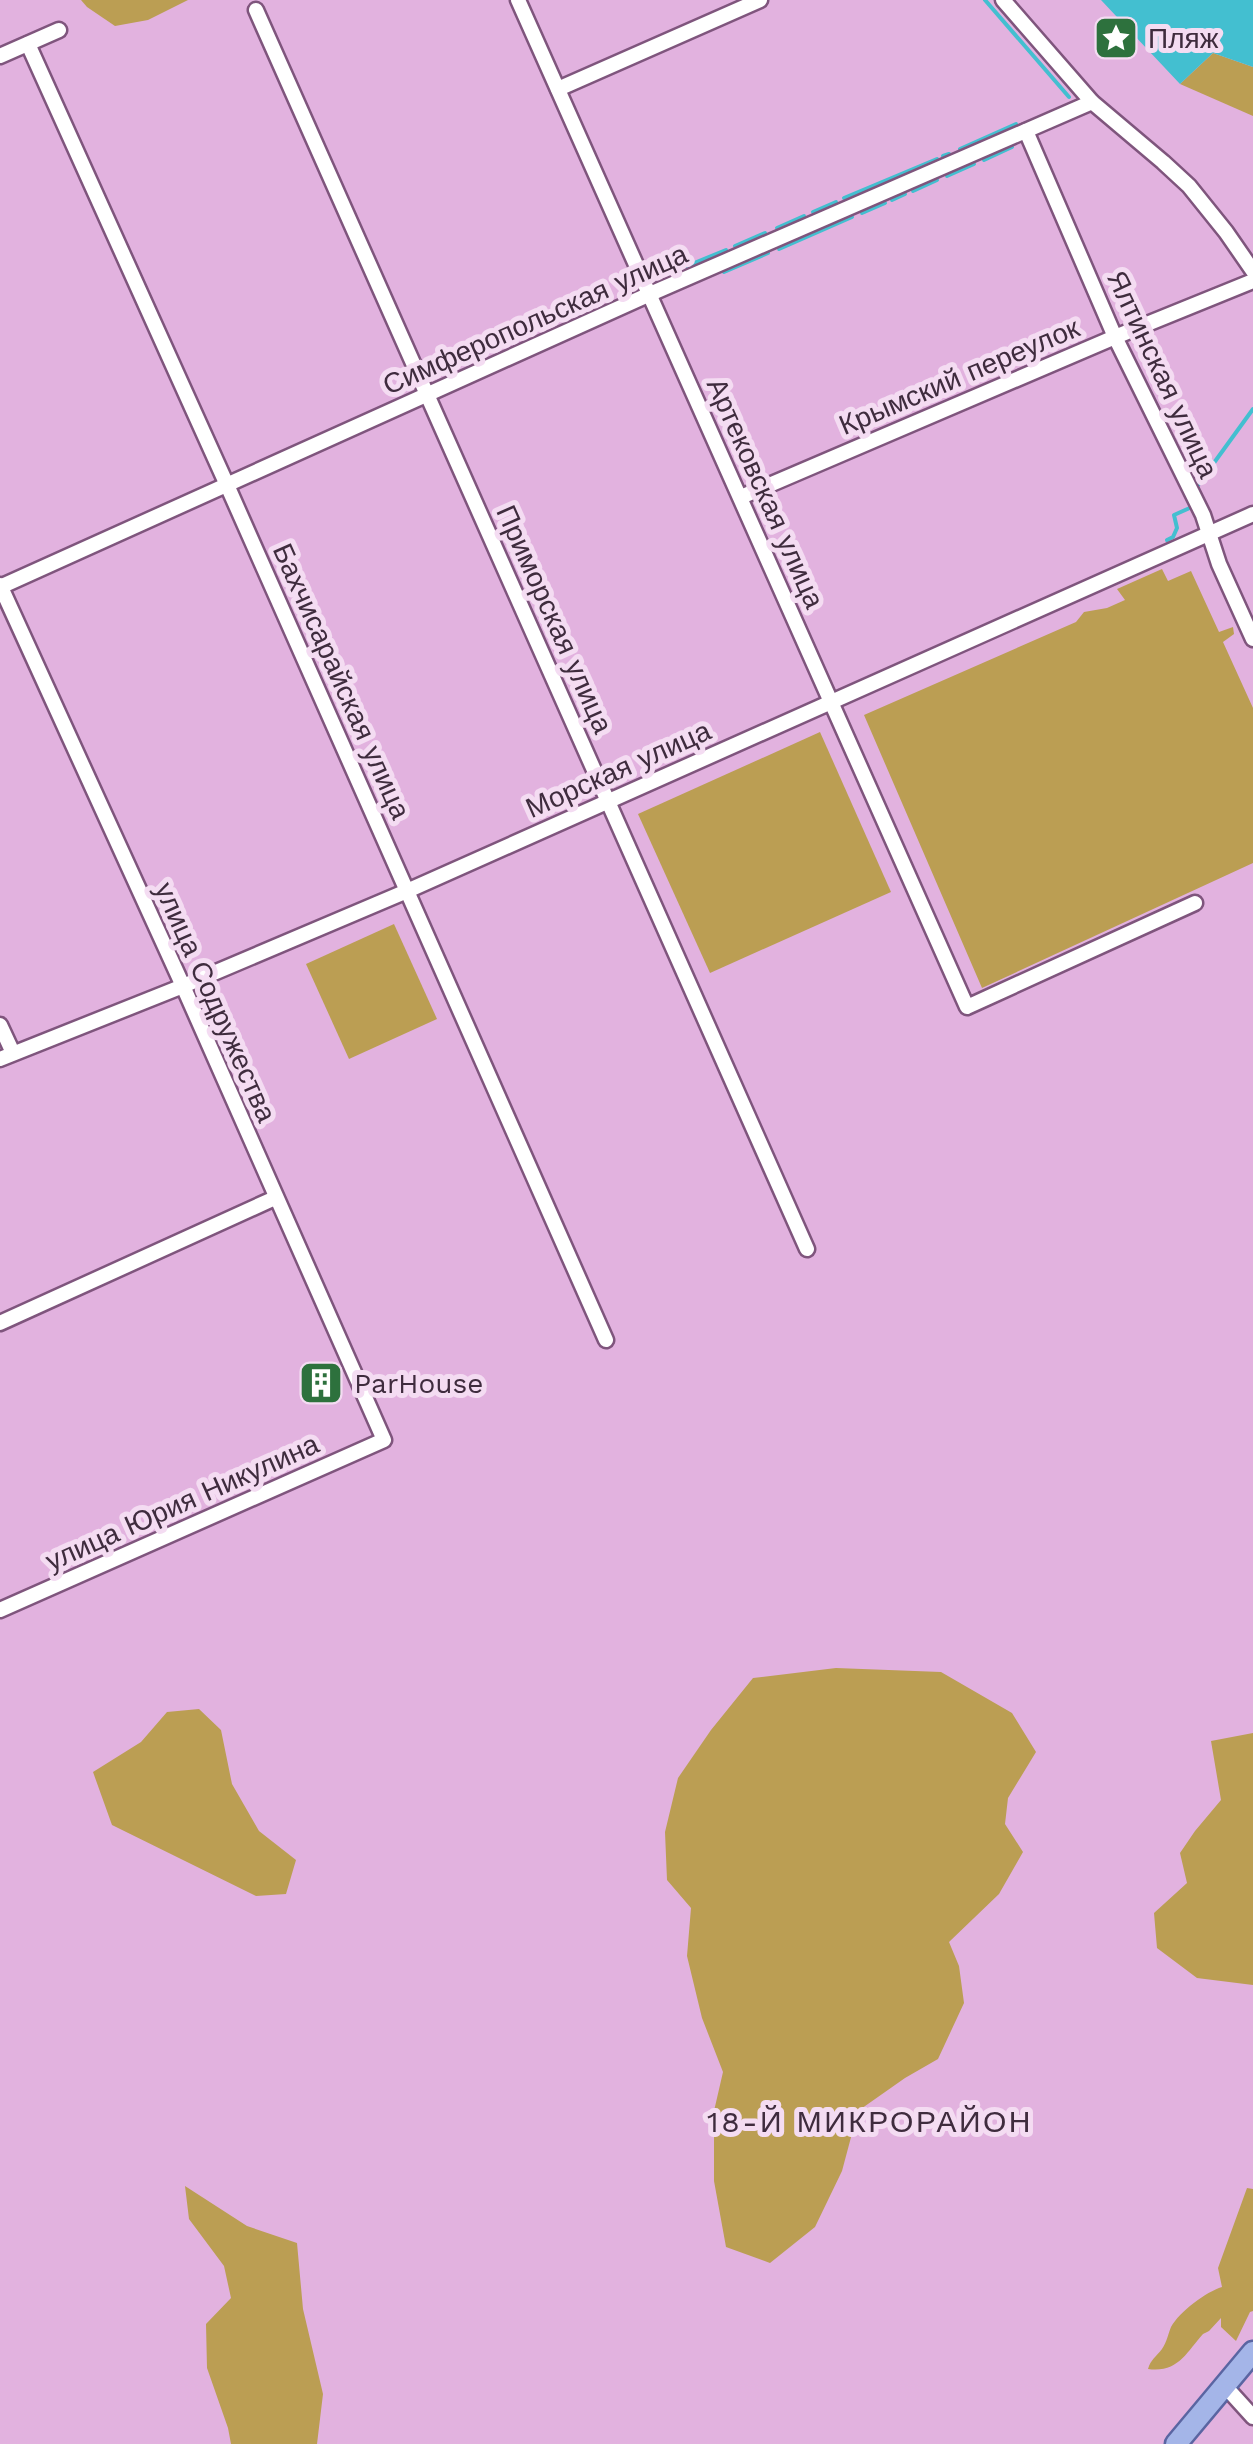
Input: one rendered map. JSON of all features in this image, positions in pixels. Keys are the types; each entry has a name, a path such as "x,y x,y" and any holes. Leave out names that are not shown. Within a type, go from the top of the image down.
{"main road":[{"path":"1176,2444 1253,2352"}],"street":[{"name":"Артековская улица","path":"518,0 968,1007 1194,903"},
{"path":"558,89 760,0"},
{"path":"1003,0 1092,102 1188,186 1253,271"},
{"name":"Приморская улица","path":"256,10 807,1249"},
{"path":"0,56 59,30"},
{"name":"Бахчисарайская улица","path":"28,44 228,485 606,1340"},
{"name":"Симферопольская улица","path":"0,586 650,294 1092,102"},
{"name":"Ялтинская улица","path":"1026,131 1115,336 1210,534 1219,564 1253,639"},
{"name":"Крымский переулок","path":"741,496 1253,281"},
{"name":"Морская улица","path":"7,1056 408,891 1253,514"},
{"name":"улица Содружества","path":"0,586 384,1440"},
{"path":"0,1025 7,1056"},
{"path":"0,1323 275,1198"},
{"name":"улица Юрия Никулина","path":"0,1610 384,1440"},
{"path":"1224,2385 1253,2416"}],"shaded area":[{"path":"81,0 188,0 148,20 115,26"},
{"path":"1101,0 1253,0 1253,67 1213,53 1180,84"},
{"path":"1213,53 1253,67 1253,116 1180,84"},
{"path":"1162,569 1168,581 1191,571 1219,632 1233,627 1234,634 1223,642 1253,708 1253,863 982,988 864,715 1076,622 1084,612 1125,600 1117,589"},
{"path":"820,732 891,892 710,973 638,814"},
{"path":"394,924 437,1019 349,1059 306,964"},
{"path":"836,1668 941,1672 1012,1713 1036,1752 1008,1798 1005,1824 1023,1852 999,1894 949,1942 959,1966 964,2003 938,2059 858,2111 842,2171 815,2227 770,2263 726,2247 714,2181 714,2111 723,2072 702,2018 687,1956 691,1908 667,1880 665,1832 678,1778 753,1678"},
{"path":"199,1709 221,1730 232,1784 259,1831 296,1860 286,1894 256,1896 112,1825 93,1772 141,1742 167,1712"},
{"path":"1253,1733 1253,1985 1197,1978 1157,1948 1154,1913 1187,1883 1180,1853 1221,1800 1211,1741"},
{"path":"185,2186 247,2226 297,2243 303,2309 323,2394 317,2444 231,2444 207,2368 206,2324 231,2298 224,2266 189,2219"},
{"path":"1247,2188 1253,2189 1253,2311 1236,2341 1221,2327 1221,2318 1174,2365 1148,2369 1181,2315 1222,2287 1218,2268"}],"waterway":[{"path":"985,0 1069,97"},
{"path":"960,149 1016,124"},
{"path":"984,160 1012,147"},
{"path":"943,156 949,154"},
{"path":"844,198 937,159"},
{"path":"947,176 974,164"},
{"path":"913,191 937,180"},
{"path":"892,200 905,194"},
{"path":"813,212 836,202"},
{"path":"862,213 885,203"},
{"path":"777,228 804,216"},
{"path":"779,249 852,217"},
{"path":"735,246 765,233"},
{"path":"687,266 726,250"},
{"path":"724,272 768,253"},
{"path":"645,268 657,275 679,270"},
{"path":"1195,489 1253,409"},
{"path":"1167,540 1177,528 1174,515 1192,507"}],"place":[{"name":"Пляж","path":"1116,38"},
{"name":"ParHouse","path":"321,1383"}],"district":[{"name":"18-Й МИКРОРАЙОН","path":"870,2122"}]}
